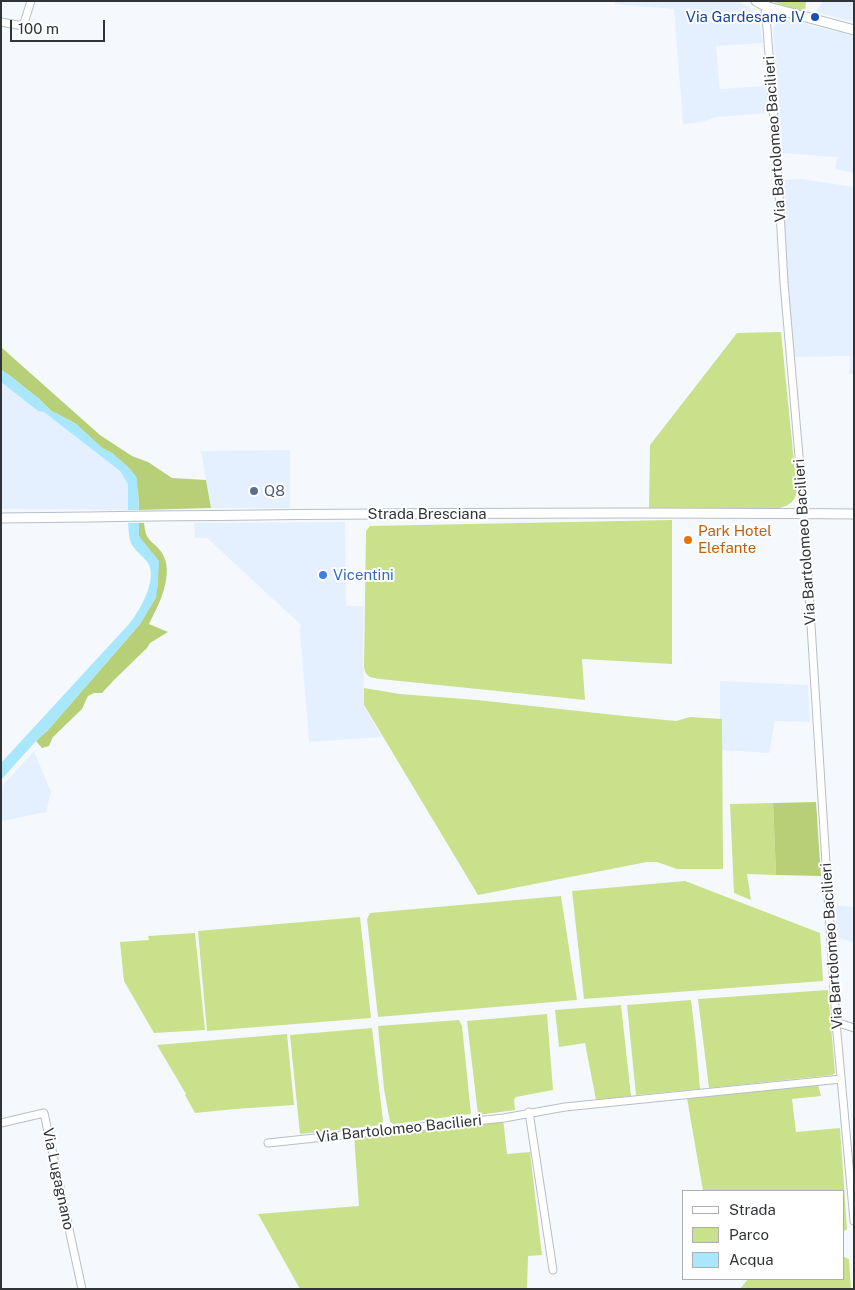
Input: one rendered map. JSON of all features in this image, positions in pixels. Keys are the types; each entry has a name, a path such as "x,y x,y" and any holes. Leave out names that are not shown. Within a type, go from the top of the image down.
{"main road":[{"path":"756,1 854,30"},
{"name":"Strada Bresciana","path":"1,518 672,513 854,514"}],"street":[{"path":"1,22 23,26 31,1"},
{"name":"Via Bartolomeo Bacilieri","path":"765,4 784,291 804,514 836,1022 854,1221"},
{"path":"836,1022 854,1028"},
{"name":"Via Bartolomeo Bacilieri","path":"268,1143 504,1118 565,1107 841,1079"},
{"path":"529,1112 553,1270"},
{"name":"Via Lugagnano","path":"1,1123 44,1113 82,1289"}],"shaded area":[{"path":"615,1 737,1 749,7 759,21 763,43 716,46 720,89 766,86 769,113 716,117 702,122 683,124 674,9 615,4"},
{"path":"824,1 854,1 854,22 815,12"},
{"path":"780,20 790,20 854,36 854,173 835,169 837,157 780,153 773,28"},
{"path":"802,179 854,187 854,374 849,374 850,356 793,357 780,180"},
{"path":"1,382 38,411 44,412 120,471 128,484 128,510 1,509"},
{"path":"290,450 290,508 211,508 201,451"},
{"path":"345,522 346,606 363,606 364,707 382,737 309,742 301,625 207,538 195,538 194,523"},
{"path":"720,681 808,685 810,722 775,721 769,753 720,750"},
{"path":"34,751 51,792 46,812 3,821 1,818 1,787"},
{"path":"835,905 854,907 854,943 837,937"}],"green space":[{"path":"806,1 805,13 774,2"},
{"path":"781,332 797,492 793,501 780,508 649,508 650,445 737,333"},
{"path":"1,347 100,435 132,456 148,462 172,478 206,480 211,508 139,510 138,491 131,470 112,453 102,448 76,424 50,410 39,399 1,370"},
{"path":"672,520 672,664 582,659 585,700 380,679 367,675 364,667 366,531 370,526"},
{"path":"139,523 144,523 148,538 162,553 166,561 167,570 164,589 149,624 168,632 150,643 102,693 94,693 88,696 82,709 53,737 49,746 42,748 36,741 48,730 140,624 155,598 158,582 139,536"},
{"path":"364,688 400,694 477,700 676,721 690,717 722,719 723,869 677,869 657,862 647,862 478,895 364,705"},
{"path":"816,802 821,876 776,875 773,803"},
{"path":"773,803 776,875 747,874 751,900 734,893 730,804"},
{"path":"685,881 820,933 823,981 584,999 572,891"},
{"path":"561,896 577,1000 378,1017 367,919 370,913"},
{"path":"360,917 371,1018 207,1031 198,931"},
{"path":"195,933 205,1030 154,1033 124,981 120,942 149,940 148,936"},
{"path":"828,990 835,1073 832,1075 709,1088 698,999"},
{"path":"691,1000 700,1089 636,1095 627,1005"},
{"path":"621,1005 631,1096 596,1100 585,1043 559,1047 555,1010"},
{"path":"547,1014 553,1090 516,1097 514,1100 515,1110 478,1115 467,1021"},
{"path":"459,1020 462,1026 471,1114 394,1124 390,1122 384,1089 378,1026"},
{"path":"372,1028 382,1125 300,1134 290,1035"},
{"path":"287,1034 294,1105 195,1113 157,1045"},
{"path":"818,1085 821,1096 792,1099 796,1132 840,1128 844,1190 703,1190 687,1098"},
{"path":"503,1119 507,1154 530,1152 542,1255 528,1256 527,1289 300,1289 258,1214 359,1206 354,1135"},
{"path":"845,1200 847,1229 845,1230"},
{"path":"845,1257 849,1259 851,1289 740,1289 747,1280 845,1280"}],"water":[{"path":"1,370 39,399 50,410 76,424 102,448 112,453 131,470 137,478 139,510 128,510 128,484 120,471 44,412 38,411 1,382"},
{"path":"128,523 139,523 139,536 159,561 156,598 140,624 48,730 1,780 1,763 129,624 142,604 149,587 150,570 147,561 131,543"}],"place":[{"name":"Via Gardesane IV","path":"815,17"},
{"name":"Q8","path":"254,491"},
{"name":"Park Hotel Elefante","path":"688,540"},
{"name":"Vicentini","path":"323,575"}]}
